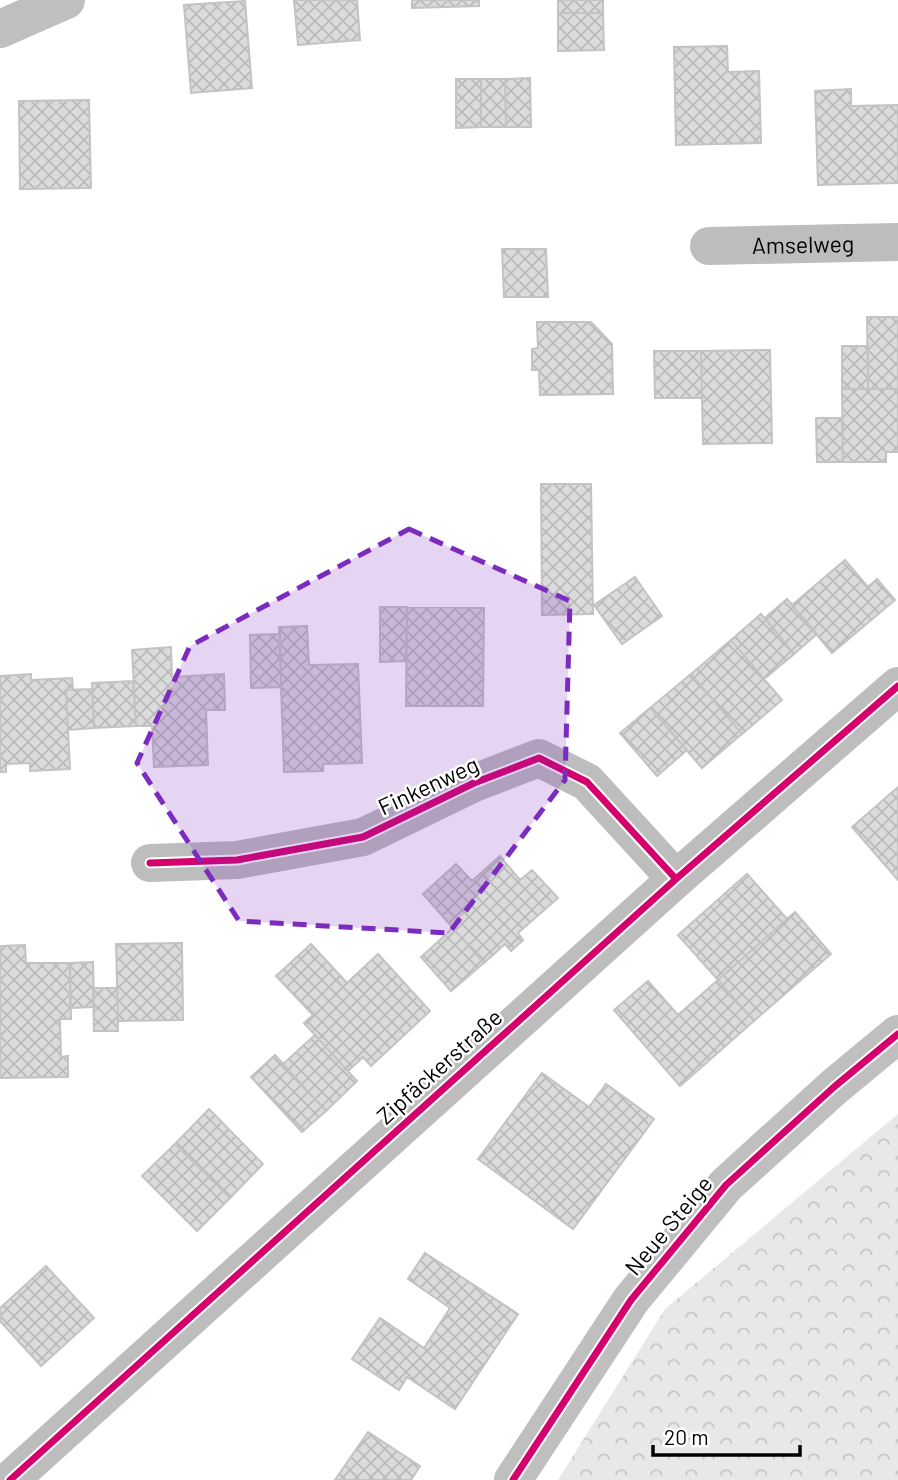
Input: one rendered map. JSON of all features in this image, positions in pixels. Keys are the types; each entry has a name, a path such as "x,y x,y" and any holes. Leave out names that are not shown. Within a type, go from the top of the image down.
{"main road":[{"path":"0,29 66,0"},
{"name":"Neue Steige","path":"513,1480 631,1300 726,1185 834,1087 898,1034"}],"street":[{"name":"Amselweg","path":"709,246 898,242"},
{"name":"Zipfäckerstraße","path":"10,1480 676,878 898,686"},
{"name":"Finkenweg","path":"150,863 237,860 363,837 474,783 539,758 587,782 676,878"}],"highlighted area":[{"path":"409,529 570,601 565,780 449,933 239,921 137,763 190,646"}],"green space":[{"path":"898,1114 898,1480 558,1480 665,1309"}],"building":[{"path":"294,0 357,0 360,40 298,45"},
{"path":"412,0 479,0 479,6 412,8"},
{"path":"558,0 603,0 603,13 558,13"},
{"path":"245,1 252,88 191,93 184,5"},
{"path":"558,13 603,13 604,50 558,51"},
{"path":"727,46 728,72 759,71 761,143 676,145 674,47"},
{"path":"530,78 531,127 506,127 505,79"},
{"path":"456,79 481,79 481,127 456,128"},
{"path":"481,79 505,79 506,127 481,127"},
{"path":"851,89 851,106 898,105 898,183 818,185 815,91"},
{"path":"89,100 91,188 20,189 19,101"},
{"path":"502,249 546,249 548,297 504,297"},
{"path":"867,317 898,317 898,389 868,389"},
{"path":"537,322 591,322 612,344 613,394 540,395 539,370 532,370 532,349 538,348"},
{"path":"842,346 868,346 868,389 842,389"},
{"path":"770,350 772,443 703,444 701,351"},
{"path":"654,351 701,351 702,398 655,398"},
{"path":"842,389 898,389 898,452 886,452 886,462 843,462"},
{"path":"816,418 842,418 843,462 817,462"},
{"path":"541,484 591,484 593,614 542,615"},
{"path":"845,560 868,587 877,579 895,600 832,653 792,605"},
{"path":"635,577 662,616 622,644 594,605"},
{"path":"787,599 817,634 794,654 765,618"},
{"path":"380,607 407,607 406,661 380,662"},
{"path":"407,607 484,608 483,706 406,706"},
{"path":"761,614 794,654 764,679 731,640"},
{"path":"307,626 309,665 358,664 362,763 323,764 323,771 284,772 279,627"},
{"path":"280,634 281,687 251,688 250,635"},
{"path":"731,640 782,700 742,734 691,674"},
{"path":"171,647 172,677 224,674 225,710 206,710 208,765 154,767 152,726 136,726 132,650"},
{"path":"31,674 31,680 72,678 73,690 66,690 70,769 30,771 30,763 6,764 6,772 0,772 0,676"},
{"path":"691,674 742,734 702,768 650,708"},
{"path":"133,681 136,726 94,728 92,683"},
{"path":"92,689 94,728 68,730 66,690"},
{"path":"650,708 687,750 657,776 620,733"},
{"path":"898,787 898,880 852,827"},
{"path":"500,856 520,880 532,870 558,898 518,933 523,940 511,951 505,944 484,963 423,894 456,864 472,881"},
{"path":"747,874 787,919 718,980 678,935"},
{"path":"795,912 831,954 754,1021 718,980"},
{"path":"453,928 484,963 451,991 421,957"},
{"path":"182,943 183,1020 118,1021 116,944"},
{"path":"311,944 347,983 378,954 430,1011 371,1066 363,1057 348,1071 304,1023 313,1015 276,976"},
{"path":"25,945 26,963 70,963 71,1019 60,1019 61,1057 68,1056 68,1077 0,1078 0,946"},
{"path":"93,962 94,1007 70,1008 70,963"},
{"path":"718,980 754,1021 680,1086 614,1010 648,981 678,1015"},
{"path":"93,988 117,988 118,1031 94,1031"},
{"path":"315,1035 357,1081 326,1111 283,1064"},
{"path":"275,1055 326,1111 302,1132 251,1077"},
{"path":"542,1073 589,1107 606,1084 654,1119 573,1229 478,1159"},
{"path":"209,1109 263,1164 230,1198 175,1144"},
{"path":"175,1144 230,1198 197,1231 142,1176"},
{"path":"425,1253 518,1314 455,1409 407,1377 399,1390 352,1359 380,1318 424,1348 450,1308 408,1279"},
{"path":"46,1266 94,1318 41,1366 0,1321 0,1308"},
{"path":"368,1432 420,1466 411,1480 335,1480"}],"cycle path":[{"path":"10,1480 676,879 898,686"},
{"path":"150,863 237,860 363,837 474,783 539,758 587,782 676,879"},
{"path":"513,1480 631,1300 726,1185 834,1087 898,1034"}]}
